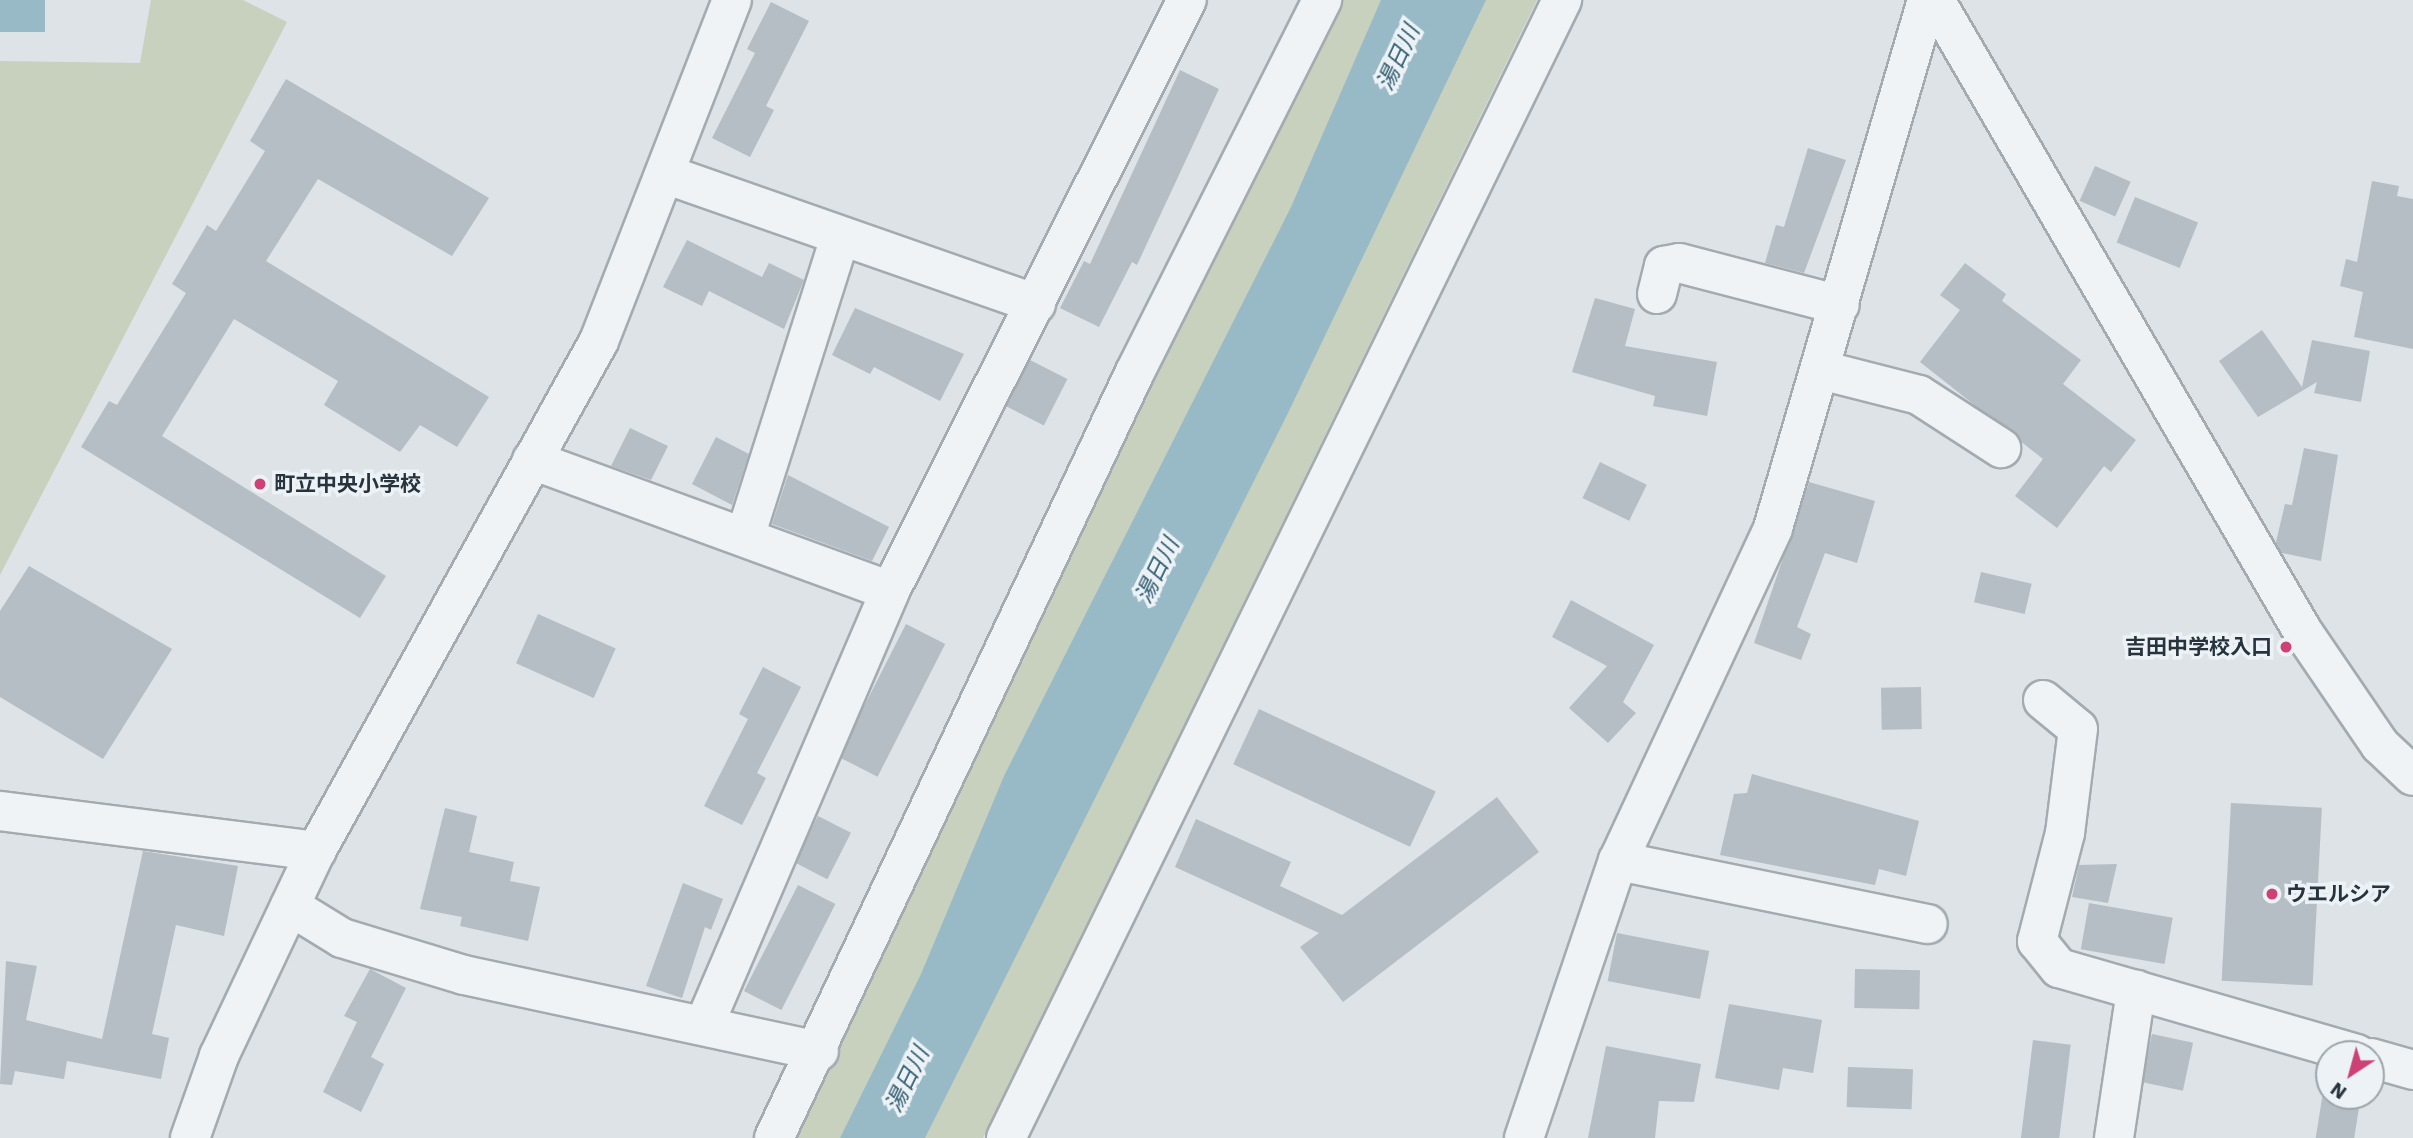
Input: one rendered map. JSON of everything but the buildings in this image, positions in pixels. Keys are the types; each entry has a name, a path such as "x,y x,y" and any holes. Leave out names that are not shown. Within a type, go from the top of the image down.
{"street":[{"path":"190,1138 219,1056 316,850 599,341 668,175 732,0"},
{"path":"705,1023 890,591 1188,0"},
{"path":"774,1138 819,1051 1134,374 1322,0"},
{"path":"1006,1138 1562,0"},
{"path":"1524,1138 1618,861 1773,528 1927,0"},
{"path":"1934,0 2303,632 2380,745 2413,776"},
{"path":"668,175 840,238 1036,304"},
{"path":"745,537 840,238"},
{"path":"1657,294 1664,267 1679,263 1840,305"},
{"path":"1821,370 1919,395 2001,448"},
{"path":"532,460 890,591"},
{"path":"2043,700 2078,729 2065,833 2037,941 2059,968 2315,1042"},
{"path":"0,811 316,850"},
{"path":"1618,861 1928,924"},
{"path":"290,906 342,938 464,975 705,1023 819,1051"},
{"path":"2114,1138 2136,990"},
{"path":"2385,1062 2413,1070"}],"green space":[{"path":"151,0 243,0 287,22 0,575 0,61 140,63"},
{"path":"1331,0 1537,0 983,1138 789,1138"}],"water":[{"path":"0,0 45,0 45,32 0,32"},
{"name":"湯日川","path":"1381,0 1486,0 1288,413 925,1138 840,1138 921,974 1004,776 1291,207"}],"place":[{"name":"町立中央小学校","path":"260,484"},
{"name":"吉田中学校入口","path":"2286,647"},
{"name":"ウエルシア","path":"2272,894"}]}
